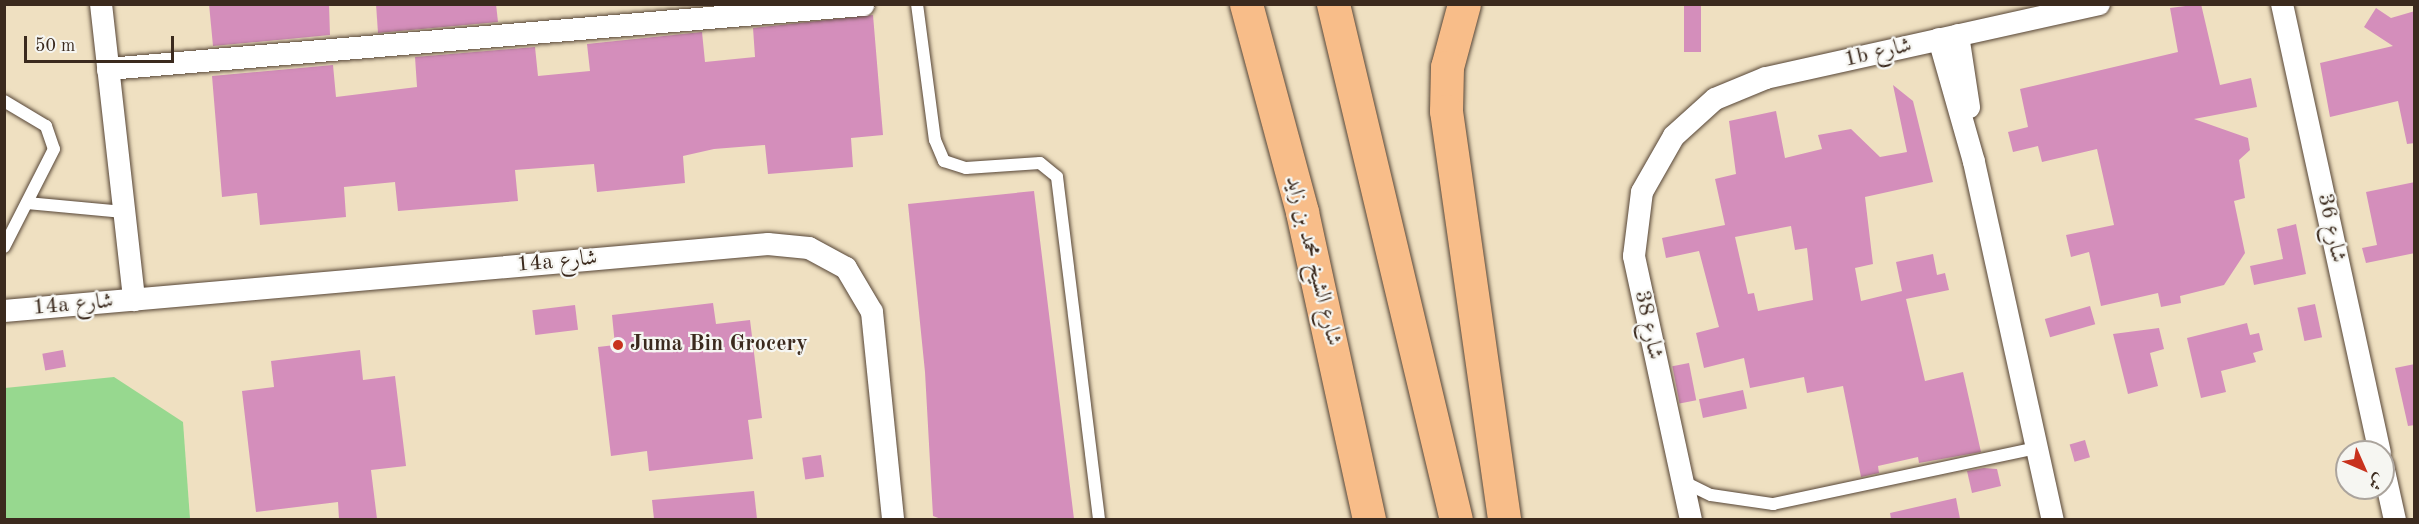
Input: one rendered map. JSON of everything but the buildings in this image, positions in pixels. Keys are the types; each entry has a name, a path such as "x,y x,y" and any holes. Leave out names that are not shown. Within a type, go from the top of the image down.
{"highway":[{"name":"شارع الشيخ محمد بن زايد","path":"1246,4 1302,212 1370,519"},
{"path":"1333,4 1456,519"},
{"path":"1464,4 1447,67 1446,111 1504,519"}],"street":[{"path":"101,4 134,300"},
{"name":"1b شارع","path":"1674,136 1707,104 1739,86 2099,4"},
{"name":"شارع 36","path":"2282,4 2377,440"},
{"path":"108,69 863,5"},
{"path":"1949,37 1974,162 2053,519"},
{"name":"شارع 38","path":"1674,136 1642,192 1634,256 1691,519"},
{"name":"14a شارع","path":"4,311 768,244 809,248 846,268 872,312 893,519"},
{"path":"2391,500 2395,519"}],"lane":[{"path":"917,4 935,140 944,161 966,168 1040,163 1057,177 1099,519"},
{"path":"4,101 41,120 53,140 52,158 4,247"},
{"path":"27,203 124,212"},
{"path":"1682,482 1732,500 1773,504 2037,448"}],"green space":[{"path":"114,377 183,422 190,519 5,519 5,388"}],"place":[{"name":"Juma Bin Grocery","path":"618,345"}]}
